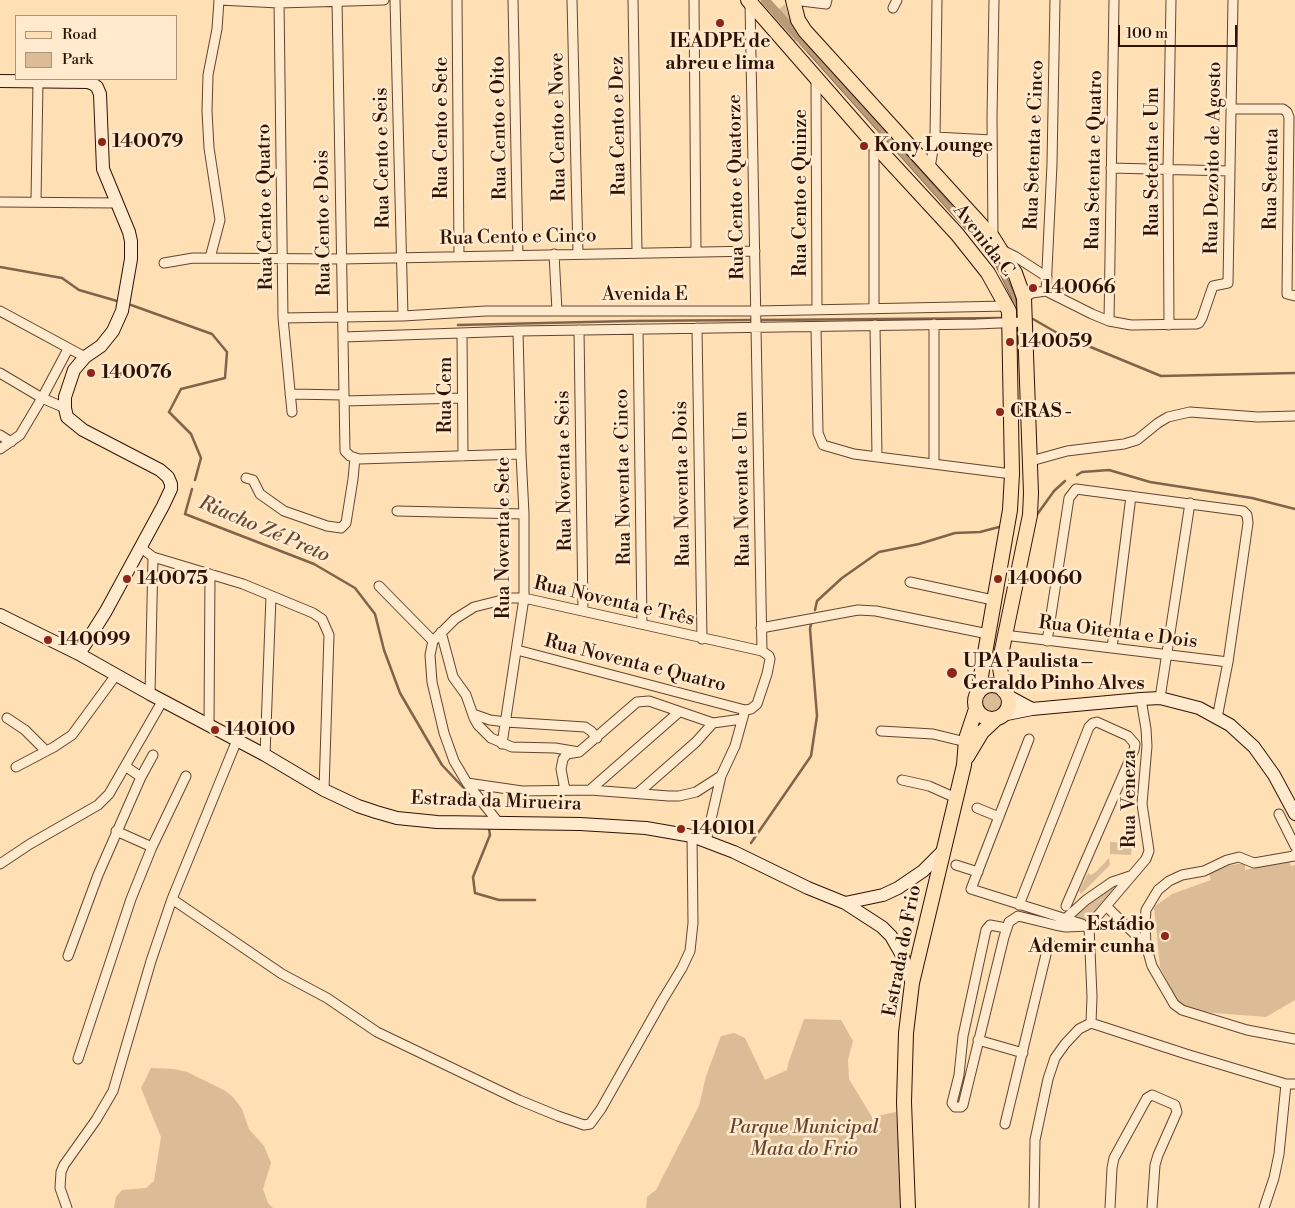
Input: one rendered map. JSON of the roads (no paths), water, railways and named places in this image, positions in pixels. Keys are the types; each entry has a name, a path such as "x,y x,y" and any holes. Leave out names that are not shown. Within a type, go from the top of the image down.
{"main road":[{"name":"Avenida C","path":"793,0 798,20 806,31 993,238 1015,273 1024,298 1031,461 1030,515 1004,635 1000,674 1005,693"},
{"name":"Avenida C","path":"749,1 874,144 957,234 988,273 1008,306 1010,322 1012,440 1010,510 978,693"},
{"path":"0,80 88,82 97,87 100,94 103,169 131,241 131,259 122,311 113,331 102,346 86,357 74,370 66,390 66,413 83,430 160,470 168,477 171,484 171,489 106,611 79,654"},
{"path":"1012,440 1029,440"},
{"name":"Estrada da Mirueira","path":"0,615 79,654 265,755 324,790 358,806 397,818 437,822 498,822 646,828 692,836 706,841 845,903 882,927 891,936 904,957 912,983"},
{"path":"845,903 883,895 898,888 923,871 942,852 964,765 966,742 976,709 975,702 978,693 984,687 993,686 1032,709"},
{"path":"964,765 971,748 982,732 1000,717 1008,706 1005,693"},
{"path":"976,709 987,719 1032,709 1103,700 1160,698 1199,708 1230,725 1254,747 1274,775 1295,814"},
{"name":"Estrada do Frio","path":"908,1208 904,1102 906,1033 912,983 942,852"}],"street":[{"path":"210,258 220,220 209,148 206,111 208,75 217,29 219,0 384,0"},
{"name":"Rua Cento e Dois","path":"337,0 344,445 347,454 354,458"},
{"name":"Rua Cento e Seis","path":"395,0 403,316"},
{"name":"Rua Cento e Sete","path":"457,0 459,256"},
{"name":"Rua Cento e Oito","path":"513,0 518,255"},
{"name":"Rua Cento e Nove","path":"572,0 578,254"},
{"name":"Rua Cento e Dez","path":"633,0 638,252"},
{"path":"694,0 696,251"},
{"path":"793,0 826,2"},
{"path":"930,168 935,137 937,0"},
{"path":"993,238 994,0"},
{"name":"Rua Setenta e Cinco","path":"1046,291 1052,164 1055,0"},
{"name":"Rua Setenta e Quatro","path":"1109,321 1114,0"},
{"name":"Rua Setenta e Um","path":"1169,325 1168,170 1171,0"},
{"name":"Rua Dezoito de Agosto","path":"1169,325 1199,323 1213,286 1226,285 1228,279 1233,0"},
{"name":"Rua Cento e Quatro","path":"279,1 283,318 292,412"},
{"name":"Rua Cento e Quatorze","path":"749,1 757,327"},
{"name":"Rua Cento e Quinze","path":"816,77 817,309"},
{"path":"36,202 38,82"},
{"name":"Rua Setenta","path":"1231,109 1283,109 1289,117 1287,294 1295,296"},
{"path":"935,137 992,140"},
{"path":"874,144 874,309"},
{"path":"1111,168 1230,171"},
{"path":"0,202 117,202"},
{"path":"1002,250 1047,276"},
{"name":"Rua Cento e Cinco","path":"164,263 193,258 341,259 755,251"},
{"path":"554,254 557,311"},
{"path":"1024,298 1032,293 1046,291 1109,321 1131,324 1169,325"},
{"name":"Avenida E","path":"283,318 403,316 486,312 1008,306"},
{"path":"0,311 86,357"},
{"name":"Avenida E","path":"343,337 518,331 1025,322"},
{"path":"934,324 934,464"},
{"path":"875,325 877,457"},
{"name":"Rua Noventa e Um","path":"757,327 762,651"},
{"path":"816,327 818,433 824,445 831,449 854,454 1012,474"},
{"name":"Rua Noventa e Dois","path":"697,328 702,639"},
{"name":"Rua Noventa e Cinco","path":"638,329 642,624"},
{"name":"Rua Noventa e Seis","path":"579,330 583,611"},
{"name":"Rua Noventa e Sete","path":"502,744 524,598 524,514 518,331"},
{"name":"Rua Cem","path":"462,333 463,456"},
{"path":"0,449 20,435 68,349"},
{"path":"0,373 66,413"},
{"path":"290,394 344,398 462,398"},
{"path":"1031,461 1068,451 1124,444 1137,440 1168,417 1190,412 1258,417 1295,416"},
{"path":"0,435 11,442"},
{"path":"246,478 253,480 260,494 284,511 319,524 341,528 346,523 354,458 521,454"},
{"path":"1047,641 1069,498 1076,488 1243,511 1248,518 1228,662 1217,718"},
{"path":"1112,648 1130,496"},
{"path":"1160,698 1190,503"},
{"path":"397,511 524,514"},
{"path":"140,547 153,558 243,584 313,612 322,619 329,635 324,790"},
{"path":"150,694 153,558"},
{"path":"209,725 210,574"},
{"path":"910,582 994,600"},
{"path":"379,586 433,641 430,655 438,712 450,750 467,783 498,822"},
{"path":"265,755 270,596"},
{"name":"Rua Noventa e Três","path":"433,641 455,619 474,607 510,598 524,598 762,651"},
{"path":"761,628 858,610 876,611 988,634"},
{"path":"441,632 453,677 466,695 478,725 484,732 491,738 512,748 554,748 579,752"},
{"name":"Rua Oitenta e Dois","path":"1004,635 1228,662"},
{"name":"Rua Noventa e Quatro","path":"517,650 745,710"},
{"path":"706,841 721,776 736,746 745,710 757,704 767,674 770,659 762,651"},
{"path":"16,767 72,735 116,675"},
{"name":"Rua Veneza","path":"1089,926 1146,859 1148,851 1142,804 1146,729 1141,699"},
{"path":"0,864 30,844 98,805 109,794 163,700"},
{"path":"565,790 561,769 563,759 567,754 579,752 632,705 640,701 658,703 713,723 742,719"},
{"path":"590,790 679,712"},
{"path":"473,714 490,720 506,722 585,727 597,738"},
{"path":"7,718 25,730 46,751"},
{"path":"1019,905 1089,727 1097,722 1128,736 1135,744 1134,750 1066,906"},
{"path":"638,794 696,742 713,723"},
{"path":"881,731 933,734 966,742"},
{"path":"1029,739 971,889 1089,926"},
{"path":"67,1208 60,1188 61,1172 113,1091 151,961 172,899 237,740"},
{"path":"68,956 116,831 153,756"},
{"path":"125,766 141,777"},
{"path":"78,1059 131,898 152,847 186,776"},
{"path":"467,783 522,791 590,790 669,796 696,792 721,776"},
{"path":"902,780 929,786 956,798"},
{"path":"977,808 999,817"},
{"path":"1279,814 1294,842"},
{"path":"116,831 152,847"},
{"path":"172,899 282,974 327,998 377,1032 527,1103 580,1125 590,1124 601,1109 690,951 693,916 692,836"},
{"path":"1295,854 1294,856 1254,863 1239,858 1227,860 1204,871 1169,881 1158,890 1146,910 1145,923 1146,946 1152,966 1174,1004 1182,1010 1247,1030 1295,1039"},
{"path":"956,865 978,872"},
{"path":"1065,918 1086,900 1112,882 1131,876"},
{"path":"1106,906 1146,946"},
{"path":"1006,928 990,925 986,930 962,1036 959,1075 952,1103 955,1107 961,1108 963,1105 1009,922 1018,916 1055,926 1089,926"},
{"path":"1089,926 1092,997 1091,1023"},
{"path":"1005,1124 1049,942"},
{"path":"1034,1208 1035,1140 1048,1079 1055,1058 1065,1044 1079,1029 1091,1023 1186,1054 1291,1084 1274,1178 1264,1208"},
{"path":"978,1040 1023,1053"},
{"path":"1110,1208 1114,1158 1147,1098 1152,1095 1175,1105 1177,1112 1155,1165 1152,1208"}],"waterway":[{"path":"765,0 809,48"},
{"name":"Riacho Zé Preto","path":"0,267 62,278 79,290 117,301"},
{"name":"Riacho Zé Preto","path":"131,305 212,334 227,352 225,378 181,389 169,412 191,434 201,458 195,480"},
{"path":"762,320 1005,318"},
{"path":"1033,319 1059,334 1161,376 1295,373"},
{"path":"458,325 750,320"},
{"path":"1077,475 1082,472 1109,470 1150,482 1252,498 1295,509"},
{"path":"1036,516 1054,491 1065,481"},
{"name":"Riacho Zé Preto","path":"192,489 185,514 314,564 355,588 375,614 384,650 400,693 442,765 475,800"},
{"path":"815,610 817,601 842,578 879,552 919,544 955,533 980,532 999,527"},
{"path":"751,843 811,756 817,716 811,624"},
{"name":"Riacho Zé Preto","path":"489,829 490,835 473,877 475,893 499,900 535,900"}],"place":[{"name":"IEADPE de abreu e lima","path":"720,23"},
{"name":"140079","path":"102,142"},
{"name":"Kony Lounge","path":"864,146"},
{"name":"140066","path":"1033,288"},
{"name":"140059","path":"1010,342"},
{"name":"140076","path":"91,373"},
{"name":"CRAS -","path":"1000,412"},
{"name":"140075","path":"127,579"},
{"name":"140060","path":"998,579"},
{"name":"140099","path":"48,640"},
{"name":"UPA Paulista – Geraldo Pinho Alves","path":"952,673"},
{"name":"140100","path":"215,730"},
{"name":"140101","path":"681,829"},
{"name":"Estádio Ademir cunha","path":"1165,936"}],"park label":[{"name":"Parque Municipal Mata do Frio","path":"804,1139"}]}
